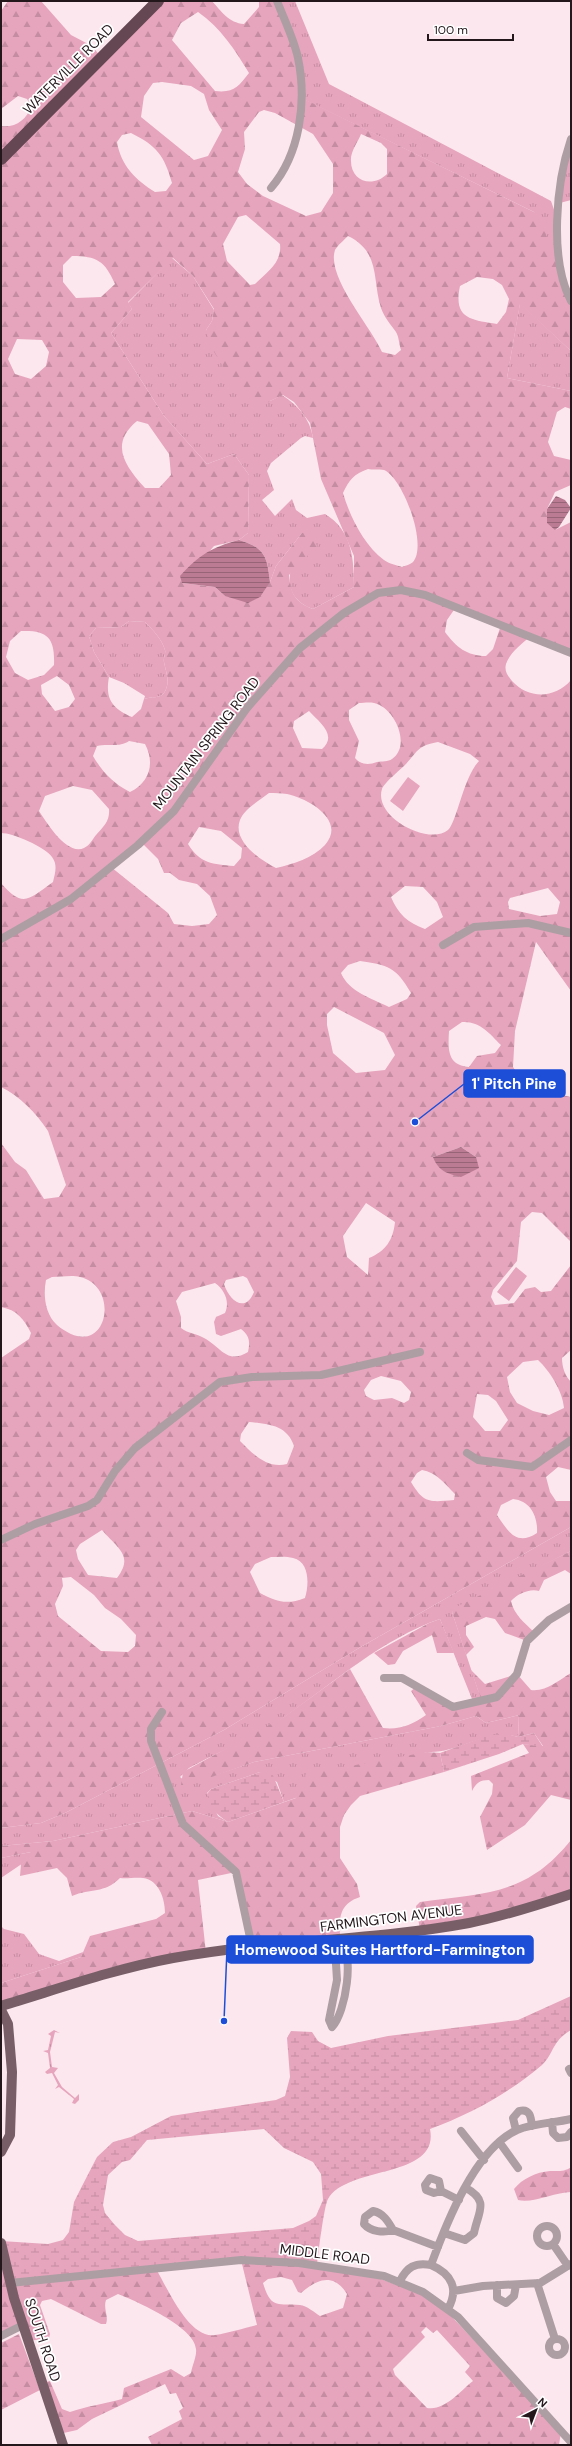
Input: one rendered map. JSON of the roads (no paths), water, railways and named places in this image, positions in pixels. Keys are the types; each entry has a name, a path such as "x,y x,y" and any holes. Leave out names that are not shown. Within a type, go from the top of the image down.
{"highway":[{"name":"WATERVILLE ROAD","path":"1,159 158,1"}],"main road":[{"name":"FARMINGTON AVENUE","path":"1,2006 113,1972 172,1958 252,1947 472,1922 511,1913 571,1894"},
{"path":"1,2010 8,2024 12,2072 10,2135 1,2152"},
{"name":"SOUTH ROAD","path":"1,2243 10,2283 63,2445"}],"street":[{"path":"271,188 282,176 298,136 302,90 298,57 277,1"},
{"path":"571,139 564,163 557,252 562,280 571,301"},
{"name":"MOUNTAIN SPRING ROAD","path":"1,939 71,899 138,845 174,811 247,708 300,648 344,613 378,593 401,590 425,595 571,653"},
{"path":"443,945 474,927 528,923 571,933"},
{"path":"1,1540 35,1524 88,1506 97,1500 115,1471 135,1448 220,1382 252,1377 322,1376 420,1352"},
{"path":"466,1453 478,1460 532,1467 571,1440"},
{"path":"384,1678 402,1678 453,1707 497,1697 517,1674 527,1641 549,1620 571,1607"},
{"path":"162,1712 151,1729 151,1741 180,1818 189,1831 236,1872 252,1947"},
{"path":"340,1938 347,1948 346,1982 339,2019 332,2027 329,2020 337,1980 336,1948 340,1938"},
{"path":"516,2130 513,2118 519,2111 526,2110 529,2113 532,2126"},
{"path":"431,2265 459,2200 484,2160 500,2143 516,2130 552,2122 571,2121"},
{"path":"552,2122 553,2133 558,2138 567,2137 571,2132"},
{"path":"461,2131 484,2160"},
{"path":"500,2143 518,2168"},
{"path":"444,2233 465,2240 474,2233 481,2201 478,2195 466,2188"},
{"path":"442,2191 459,2200"},
{"path":"393,2230 438,2247"},
{"path":"454,2290 497,2285 537,2283 569,2265 553,2244"},
{"name":"MIDDLE ROAD","path":"10,2283 241,2260 299,2263 372,2273 400,2281 423,2292 448,2309 466,2326 571,2442"},
{"path":"400,2281 411,2266 423,2263 431,2265 446,2274 451,2280 454,2290 453,2300 448,2309"},
{"path":"537,2283 555,2339"},
{"path":"497,2285 497,2298 506,2303 514,2296 516,2285"},
{"path":"1,2336 23,2325"}],"place":[{"name":"1' Pitch Pine","path":"415,1122"},
{"name":"Homewood Suites Hartford-Farmington","path":"224,2021"}]}
